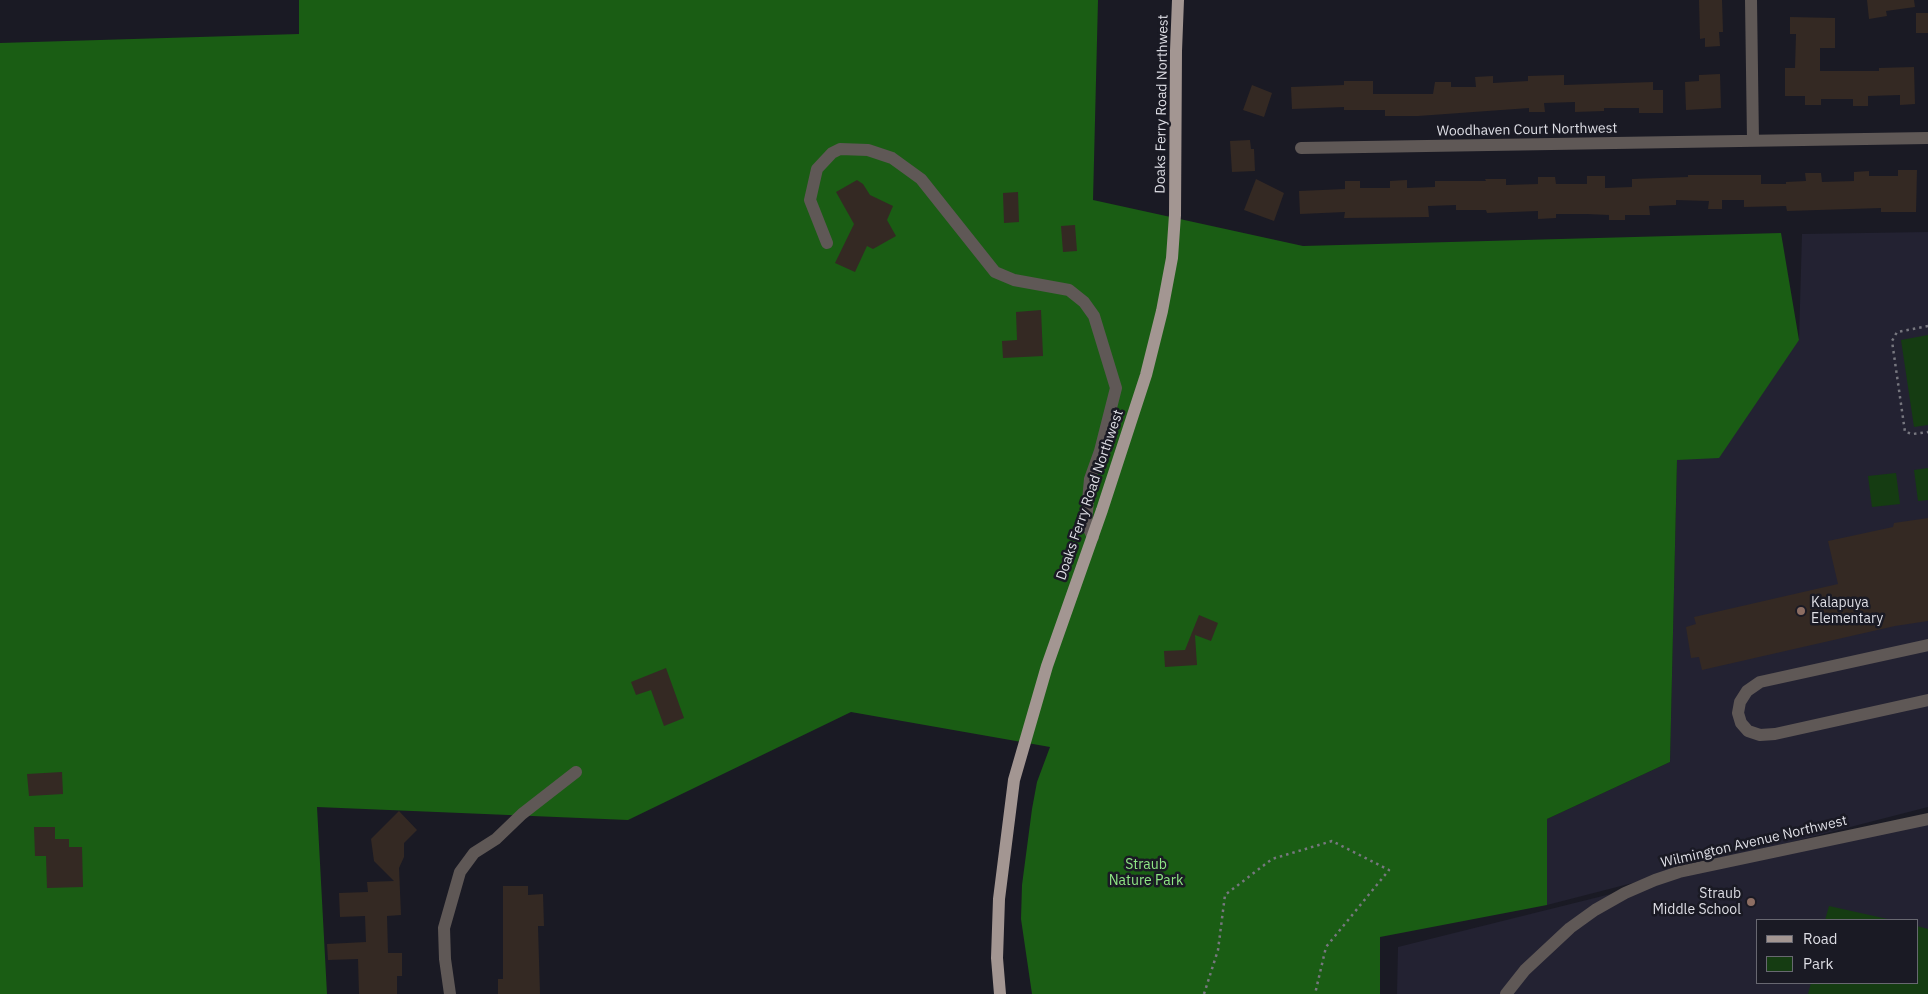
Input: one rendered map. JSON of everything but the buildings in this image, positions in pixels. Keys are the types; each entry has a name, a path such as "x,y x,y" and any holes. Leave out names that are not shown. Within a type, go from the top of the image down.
{"main road":[{"name":"Doaks Ferry Road Northwest","path":"1000,994 997,958 999,899 1014,780 1047,666 1093,537 1146,376 1162,312 1172,258 1175,215 1178,0"}],"street":[{"path":"1751,0 1753,141"},
{"name":"Woodhaven Court Northwest","path":"1301,148 1928,138"},
{"path":"827,243 810,200 817,169 832,153 840,149 868,150 892,158 921,179 949,211 973,247 994,272 1014,280 1069,290 1084,302 1094,316 1116,388 1100,451 1090,479 1086,523 1093,537"},
{"path":"1928,645 1760,682 1747,691 1740,702 1738,713 1741,723 1748,731 1760,735 1775,734 1928,700"},
{"path":"450,994 445,959 444,928 460,872 474,853 496,840 522,814 576,772"},
{"name":"Wilmington Avenue Northwest","path":"1506,994 1525,970 1570,928 1595,910 1655,880 1679,872 1928,819"}],"path":[{"path":"1928,326 1897,332 1892,341 1905,432 1913,434 1928,432"},
{"path":"1204,994 1218,950 1225,895 1272,859 1332,841 1388,870 1326,947 1315,994"}],"shaded area":[{"name":"Kalapuya Elementary","path":"1928,232 1928,807 1547,905 1547,819 1670,762 1677,459 1799,340 1802,234"},
{"name":"Straub Middle School","path":"1928,815 1928,994 1397,994 1398,947"}],"green space":[{"name":"Straub Nature Park","path":"299,0 1098,0 1093,200 1303,246 1781,233 1799,340 1719,458 1677,460 1670,762 1547,819 1547,905 1380,937 1380,994 1032,994 1021,919 1022,885 1037,782 1050,747 851,712 628,820 317,807 327,994 0,994 0,43 299,34"},
{"path":"1928,335 1928,425 1914,427 1901,340"},
{"path":"1928,468 1928,500 1918,501 1914,470"},
{"path":"1896,473 1900,504 1872,507 1868,476"},
{"path":"1829,906 1888,919 1825,919"},
{"path":"1918,926 1928,929 1928,994 1808,994 1811,984 1918,984"}],"place":[{"name":"Kalapuya Elementary","path":"1801,611"},
{"name":"Straub Middle School","path":"1751,902"}]}
